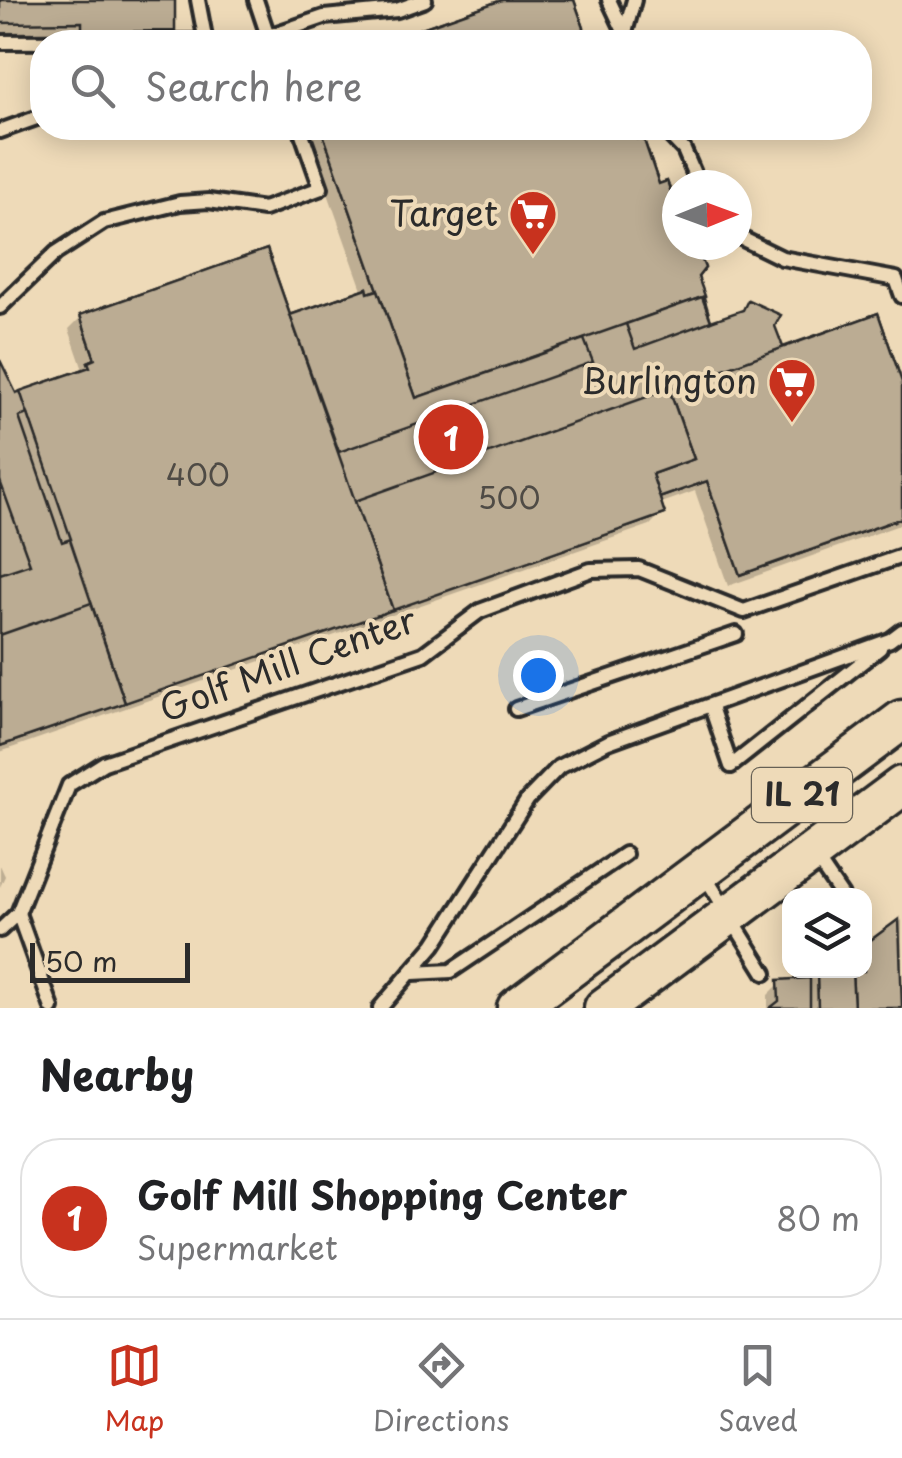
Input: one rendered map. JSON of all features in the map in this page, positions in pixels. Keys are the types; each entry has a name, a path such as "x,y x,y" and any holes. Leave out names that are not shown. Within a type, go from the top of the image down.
{"main road":[{"name":"IL 21","path":"516,1008 902,720"},
{"name":"IL 21","path":"604,1008 902,786"}],"lane":[{"path":"198,0 203,30"},
{"path":"256,0 266,30"},
{"path":"292,30 324,16 398,10 424,0"},
{"path":"609,0 624,30"},
{"path":"628,30 634,0"},
{"path":"0,42 30,42"},
{"path":"0,131 30,120"},
{"path":"0,307 56,253 104,222 180,203 209,201 264,209 321,188 304,140"},
{"path":"674,140 684,150 693,170"},
{"path":"752,243 782,258 896,279 902,296"},
{"name":"Golf Mill Center","path":"0,930 18,913 54,814 79,777 104,763 423,654 480,611 612,566 657,575 744,611 902,556"},
{"path":"516,709 736,634"},
{"path":"711,707 730,766 896,636"},
{"path":"380,1008 413,974 542,782 589,750 896,636"},
{"path":"813,853 837,888"},
{"path":"413,974 450,972 625,854"},
{"path":"702,870 764,973"},
{"path":"18,913 52,1008"}],"building":[{"path":"0,0 175,0 175,30 82,30 82,22 0,23"},
{"path":"502,0 574,0 585,30 416,30"},
{"path":"502,0 574,0 585,30 416,30"},
{"path":"325,140 644,140 659,184 662,183 662,260 702,260 705,268 698,277 711,321 743,310 748,300 781,315 775,326 783,347 878,313 902,382 902,518 740,575 707,481 659,498 665,514 0,746 0,360 16,393 90,367 88,362 95,359 80,315 267,249 290,315 367,288 368,293 378,290"},
{"name":"Target","path":"325,140 644,140 659,184 662,183 662,260 702,260 705,268 698,277 705,296 416,398"},
{"path":"267,249 393,610 125,703 20,391 90,367 88,362 95,359 80,315"},
{"path":"367,288 368,293 378,290 416,398 584,339 593,362 339,452 290,315"},
{"path":"702,297 711,321 635,349 626,324"},
{"name":"Burlington","path":"878,313 902,382 902,518 740,575 707,481 659,498 652,474 694,459 669,389"},
{"path":"669,389 694,459 652,474 665,514 393,610 355,501"},
{"path":"28,414 71,539 62,542 19,417"},
{"path":"0,481 30,564 0,574"},
{"path":"91,603 125,703 0,746 0,635"},
{"path":"899,919 902,1008 854,1008 852,978 872,978 872,939"},
{"path":"810,978 810,1008 770,1008 779,1001 778,980"},
{"path":"817,978 852,978 854,1008 818,1008"}],"place":[{"name":"Target","path":"533,256"},
{"name":"Burlington","path":"792,424"},
{"name":"Golf Mill Shopping Center","path":"451,437"}]}
